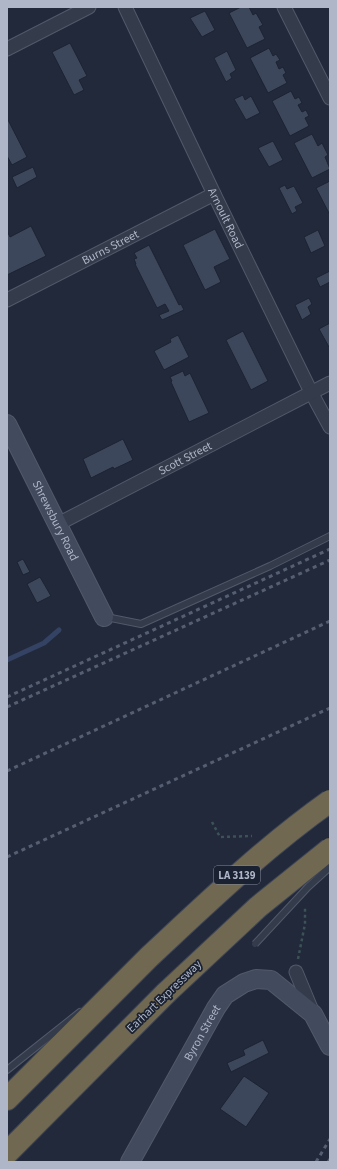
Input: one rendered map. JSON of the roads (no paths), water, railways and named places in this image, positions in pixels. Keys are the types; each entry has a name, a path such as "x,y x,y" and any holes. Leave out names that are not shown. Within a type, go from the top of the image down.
{"highway":[{"name":"LA 3139","path":"7,1099 150,956 239,873 308,816 330,801"},
{"name":"Earhart Expressway","path":"7,1153 166,993 258,907 330,849"}],"street":[{"path":"7,49 89,7"},
{"name":"Arnoult Road","path":"125,7 214,194 311,392 330,427"},
{"path":"284,7 330,98"},
{"name":"Burns Street","path":"7,300 214,194"},
{"name":"Scott Street","path":"58,524 330,383"},
{"name":"Shrewsbury Road","path":"7,424 104,617"},
{"path":"296,972 313,1014 330,1046"},
{"name":"Byron Street","path":"130,1162 216,1008 225,995 244,983 256,979 271,980 313,1014"}],"lane":[{"path":"104,617 141,624 270,566 330,536"},
{"path":"256,944 308,887 330,868"},
{"path":"100,996 150,956"},
{"path":"7,1070 88,1006"}],"waterway":[{"path":"7,660 44,643 59,630"}],"railway":[{"path":"7,697 330,549"},
{"path":"7,707 330,560"},
{"path":"7,771 330,621"},
{"path":"7,857 330,708"},
{"path":"316,1162 330,1139"}]}
